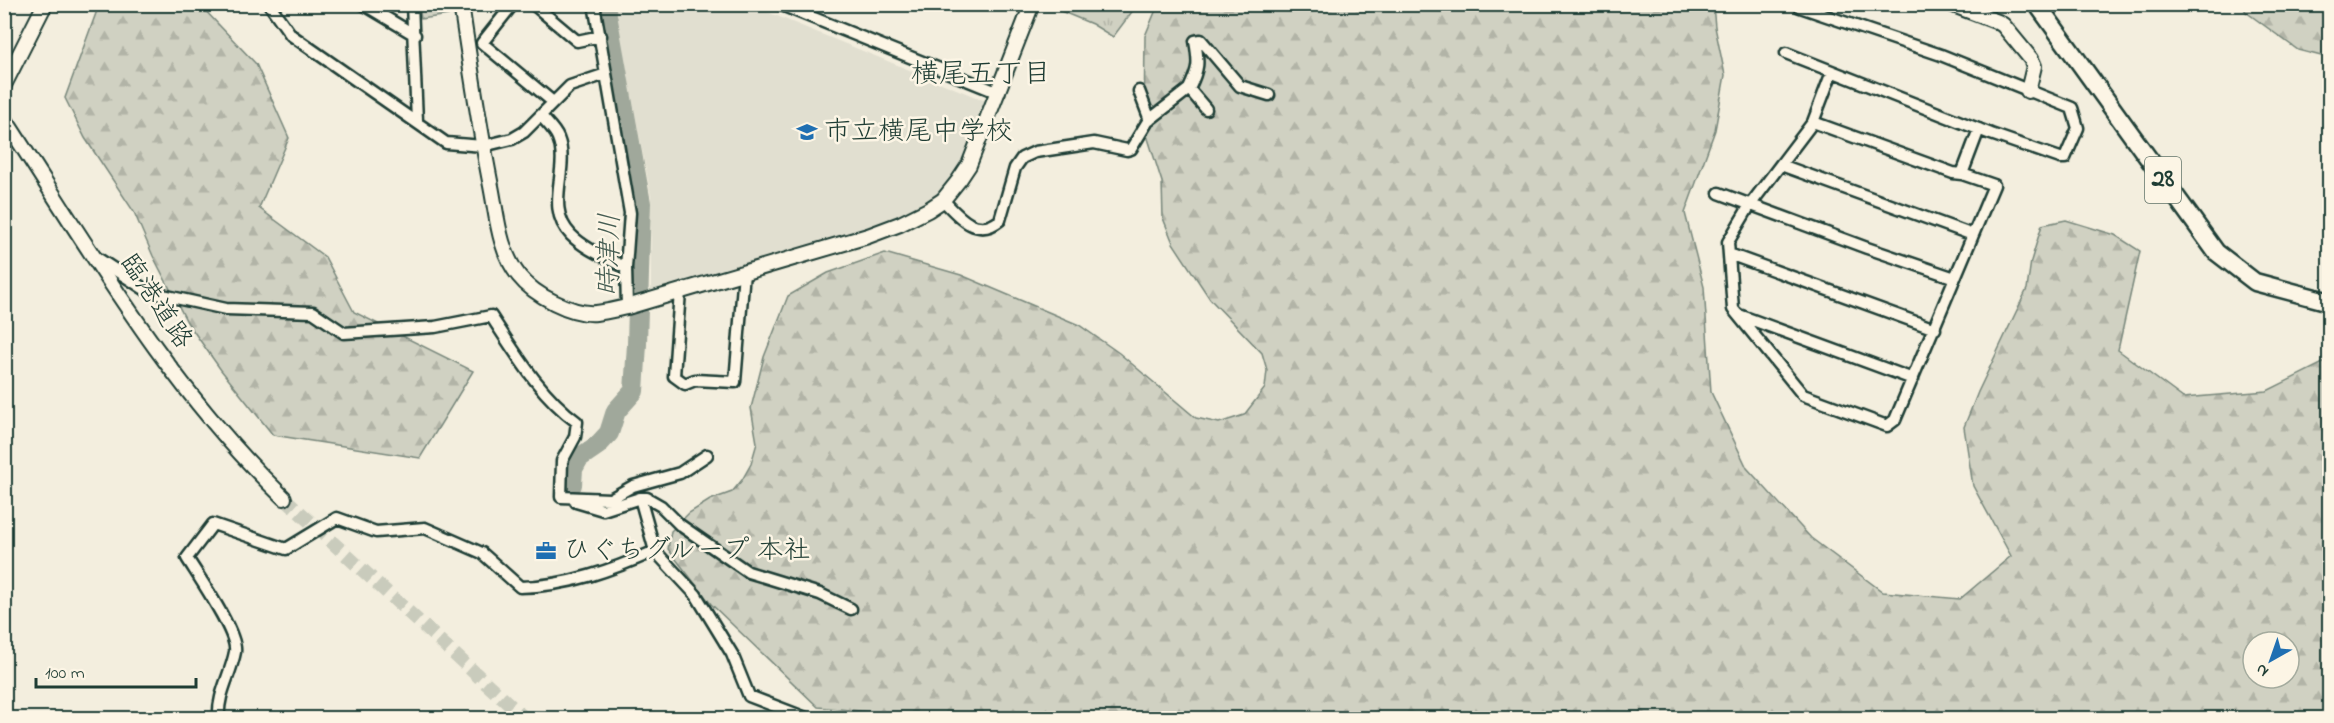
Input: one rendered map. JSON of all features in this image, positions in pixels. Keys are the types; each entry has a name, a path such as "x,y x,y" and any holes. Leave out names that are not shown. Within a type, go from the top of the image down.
{"main road":[{"name":"28","path":"2037,4 2216,252 2254,282 2330,302"}],"street":[{"path":"4,85 45,4"},
{"path":"270,4 291,35 446,143 483,146 512,139 524,132 570,86 606,74"},
{"path":"363,4 414,35"},
{"path":"412,4 417,121"},
{"path":"461,4 483,146 501,239 508,259 532,290 558,304 593,313 628,307 900,224 942,200 969,165 1032,4"},
{"path":"513,4 482,43 553,102"},
{"path":"533,4 577,41 601,36"},
{"path":"594,4 630,213 626,268 628,307"},
{"path":"779,4 999,93"},
{"path":"1958,6 1998,21 2031,59 2034,66 2028,91"},
{"path":"1786,53 1978,129 2060,158 2065,158 2078,128 2072,108 1941,55 1800,7"},
{"path":"942,200 967,223 982,229 1000,220 1015,168 1018,162 1028,154 1094,143 1131,149 1150,120 1189,89 1198,70 1199,60 1195,41 1201,40 1240,86 1269,95"},
{"path":"1813,122 1900,155 1994,185 1896,420 1887,426 1803,395 1733,309 1728,242 1750,205 1813,122 1832,72"},
{"path":"1189,89 1206,109"},
{"path":"1139,91 1150,120"},
{"path":"541,116 557,136 562,153 557,196 560,219 570,234 584,245 626,268"},
{"name":"臨港道路","path":"4,118 171,368 218,429 284,498"},
{"path":"1962,174 1978,129"},
{"path":"1781,165 1973,235"},
{"path":"1719,193 1955,278"},
{"path":"1729,254 1935,329"},
{"path":"94,255 149,292 226,309 313,312 345,333 435,327 491,316 530,374 563,412 577,422 575,437 562,460 561,497"},
{"path":"680,291 674,376 685,384 695,380 735,382 744,272"},
{"path":"1738,315 1913,380"},
{"path":"561,497 610,499 633,486 680,472 707,455"},
{"path":"561,497 603,510 640,498 647,498 661,506 680,525 748,572 786,586 820,594 851,609"},
{"path":"640,498 655,551 696,595 732,654 749,696 806,718"},
{"path":"219,718 218,706 236,649 225,619 187,558 213,524 286,549 337,518 376,532 424,528 482,553 520,587 546,586 613,569 655,551"}],"shaded area":[{"name":"市立横尾中学校","path":"614,5 750,5 988,102 963,162 936,198 895,220 651,291 651,196"}],"green space":[{"path":"1052,4 1137,5 1113,37 1092,24 1051,7"},
{"path":"99,5 200,5 256,64 289,138 259,208 325,257 354,312 473,371 420,458 273,435 221,370 187,322 153,256 134,212 85,138 65,98"},
{"path":"419,5 446,5 448,15 421,19"},
{"path":"1158,5 1713,5 1725,75 1715,130 1685,213 1704,287 1711,392 1747,468 1811,538 1883,592 1960,599 2011,556 1973,486 1964,427 2027,289 2031,261 2042,225 2066,220 2115,235 2140,251 2118,350 2183,398 2267,391 2329,360 2329,718 934,718 818,707 711,604 668,549 671,531 689,513 710,500 732,492 751,464 757,443 751,408 764,357 788,296 828,273 885,253 961,275 1079,325 1119,353 1196,418 1219,423 1244,415 1265,388 1267,370 1262,353 1210,299 1173,243 1163,218 1162,182 1144,126 1145,36"},
{"path":"2242,5 2329,7 2329,58 2298,50 2246,12"}],"waterway":[{"name":"時津川","path":"572,485 573,469 579,458 598,445 609,433 616,411 634,391 641,203 605,4"}],"tunnel":[{"path":"284,498 524,718"}],"place":[{"name":"市立横尾中学校","path":"807,132"},
{"name":"ひぐちグループ 本社","path":"546,551"}],"district":[{"name":"横尾五丁目","path":"981,75"}]}
